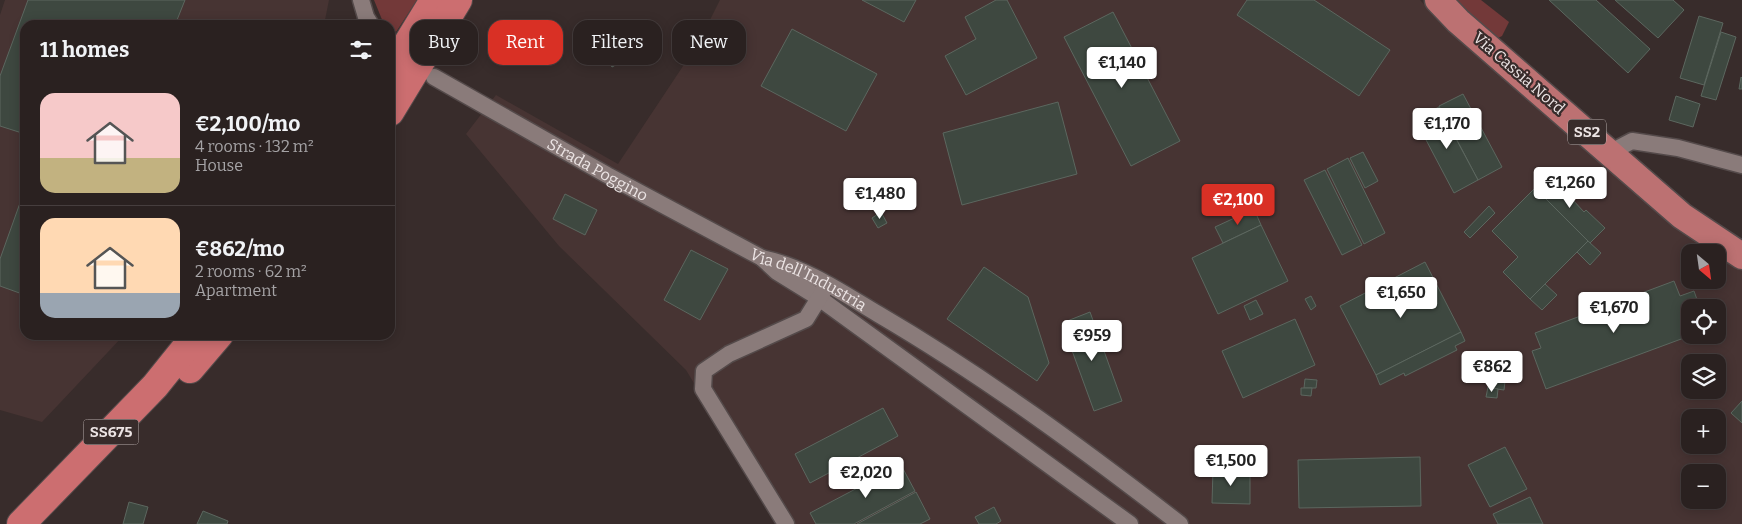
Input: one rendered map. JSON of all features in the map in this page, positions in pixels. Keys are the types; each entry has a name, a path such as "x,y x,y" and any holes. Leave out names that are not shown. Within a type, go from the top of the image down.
{"highway":[{"path":"418,20 427,0"},
{"path":"420,20 434,0"},
{"path":"398,80 458,0"},
{"path":"398,80 462,0"},
{"path":"398,80 410,41"},
{"name":"SS675","path":"21,524 155,386 192,340"},
{"name":"SS675","path":"47,524 166,398 214,340"}],"main road":[{"name":"Via Cassia Nord","path":"1438,0 1458,21 1611,152 1682,216 1742,256"}],"street":[{"path":"361,0 368,20"},
{"name":"Strada Poggino","path":"434,76 607,175 762,258"},
{"path":"1611,152 1632,141 1678,148 1742,165"},
{"name":"Via dell'Industria","path":"762,258 784,262 827,284 936,348 1113,472 1180,524"},
{"name":"Via dell'Industria","path":"762,258 777,272 819,298 1130,524"},
{"path":"786,524 703,389 704,371 728,354 806,319 827,284"}],"shaded area":[{"path":"5,0 329,0 325,20 20,20 20,340 119,340 42,422 0,410 0,15"},
{"path":"374,0 417,0 396,32 395,20 382,20"},
{"path":"720,0 1420,0 1433,14 1714,244 1681,244 1681,289 1726,289 1726,254 1742,267 1742,524 779,524 686,370 559,246 466,134 496,95 618,164 684,65 746,65 746,20 710,20"},
{"path":"1455,0 1481,0 1509,22 1502,36 1494,40"}],"building":[{"path":"28,0 185,0 177,20 21,20"},
{"path":"862,0 916,0 904,22"},
{"path":"996,0 1007,0 1037,58 966,95 945,56 976,39 965,17"},
{"path":"1247,0 1314,0 1390,50 1359,96 1237,15"},
{"path":"1549,0 1596,0 1650,49 1628,73"},
{"path":"1615,0 1673,0 1684,10 1658,38"},
{"path":"1113,12 1180,141 1131,166 1064,37"},
{"path":"1699,16 1723,23 1704,85 1680,78"},
{"path":"20,22 20,132 0,126 0,76"},
{"path":"792,29 877,74 846,131 761,86"},
{"path":"1721,32 1736,37 1716,100 1701,96"},
{"path":"1741,77 1742,89 1739,89"},
{"path":"1463,94 1502,167 1478,180 1439,106"},
{"path":"1676,96 1700,104 1693,127 1669,120"},
{"path":"1058,102 1077,174 962,205 943,133"},
{"path":"1439,107 1478,180 1454,193 1415,119"},
{"path":"1363,152 1378,181 1365,188 1350,158"},
{"path":"1348,158 1385,233 1364,244 1327,169"},
{"path":"1325,170 1362,245 1342,255 1304,180"},
{"path":"1549,174 1584,212 1586,210 1605,228 1590,243 1535,188"},
{"path":"1535,188 1588,241 1530,299 1503,272 1518,257 1492,231"},
{"path":"565,194 597,210 585,235 553,219"},
{"path":"20,203 20,293 0,286 0,259"},
{"path":"1489,206 1495,213 1470,238 1464,232"},
{"path":"1254,209 1261,225 1223,243 1215,227"},
{"path":"881,212 887,223 878,228 872,218"},
{"path":"1261,225 1288,281 1218,314 1192,258"},
{"path":"1588,241 1601,253 1590,265 1577,252"},
{"path":"691,250 728,269 700,320 664,300"},
{"path":"1425,262 1461,332 1376,375 1340,306"},
{"path":"984,267 1028,297 1049,363 1037,381 947,319"},
{"path":"1674,281 1680,296 1694,291 1697,299 1681,299 1681,339 1546,389 1532,351 1541,348 1535,333"},
{"path":"1545,284 1557,295 1542,310 1530,299"},
{"path":"1311,296 1316,306 1311,310 1305,299"},
{"path":"1256,300 1263,314 1250,320 1244,306"},
{"path":"1090,312 1122,401 1094,411 1062,323"},
{"path":"1295,319 1315,365 1243,398 1222,351"},
{"path":"1461,332 1465,341 1455,346 1457,350 1405,376 1404,373 1380,385 1376,375"},
{"path":"1305,379 1317,380 1316,388 1304,388"},
{"path":"1491,379 1505,381 1504,390 1490,388"},
{"path":"1488,387 1498,389 1497,398 1486,397"},
{"path":"1301,388 1312,388 1311,396 1301,395"},
{"path":"1742,401 1742,423 1731,413"},
{"path":"883,408 898,436 810,483 795,454"},
{"path":"1505,447 1527,489 1490,507 1468,465"},
{"path":"1420,457 1421,506 1299,508 1298,460"},
{"path":"901,465 915,491 854,524 816,524 810,513"},
{"path":"1213,470 1250,470 1250,504 1212,503"},
{"path":"916,492 930,519 920,524 857,524"},
{"path":"1530,497 1543,524 1498,524 1493,514"},
{"path":"129,502 148,507 143,524 123,524"},
{"path":"994,507 1001,521 996,524 979,524 975,517"},
{"path":"203,511 228,521 227,524 197,524"}]}
